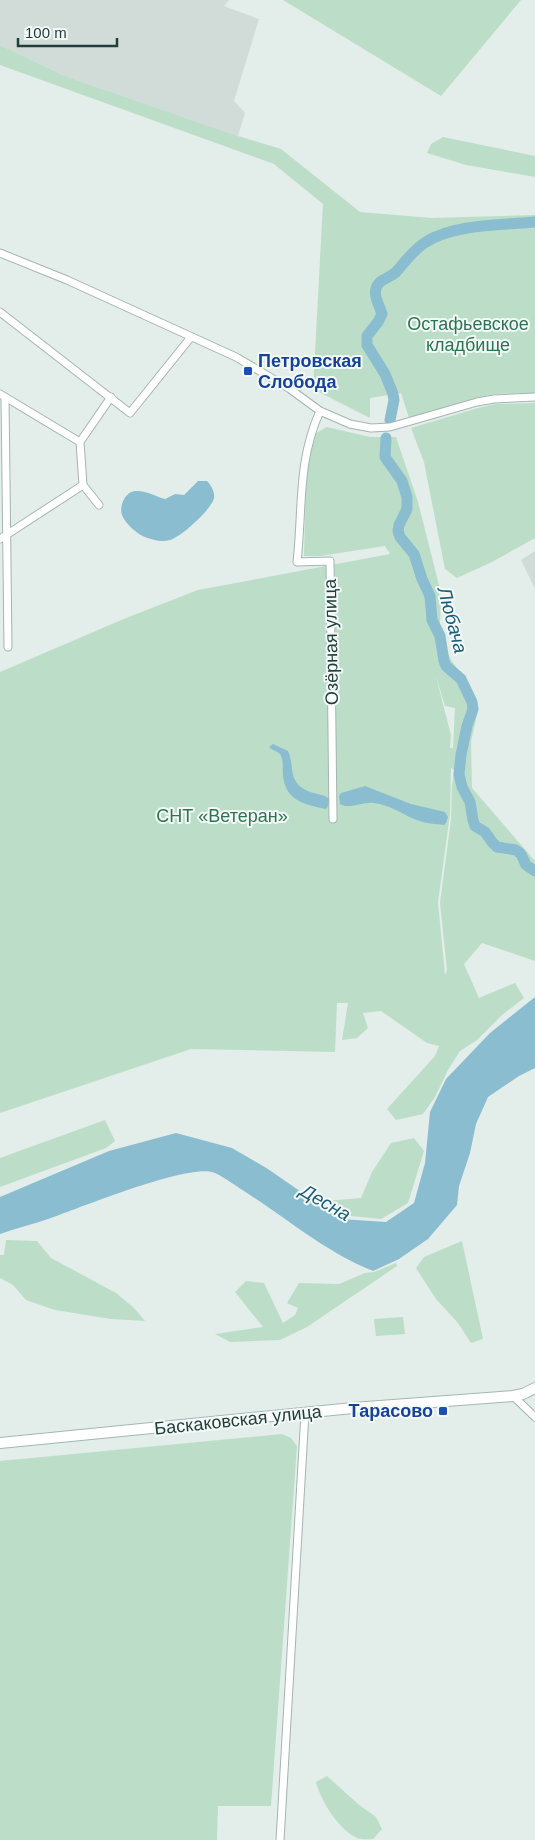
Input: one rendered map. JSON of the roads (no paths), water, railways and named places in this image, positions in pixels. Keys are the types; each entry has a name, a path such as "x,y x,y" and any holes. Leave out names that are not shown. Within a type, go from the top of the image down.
{"street":[{"path":"0,253 66,280 236,357 290,389 320,411 350,424 381,428 400,426 477,402 494,399 535,397"},
{"path":"0,312 130,413 191,337"},
{"path":"3,396 80,442"},
{"path":"3,396 8,535 8,647"},
{"path":"99,505 84,486 80,442 111,397"},
{"name":"Озёрная улица","path":"320,411 306,448 301,481 301,523 297,562 330,561 334,820"},
{"path":"0,539 84,486"},
{"name":"Баскаковская улица","path":"0,1444 399,1404 513,1396 523,1394 535,1388"},
{"path":"513,1396 535,1417"},
{"path":"280,1840 305,1413"}],"water":[{"path":"198,481 207,481 210,484 214,493 212,503 202,515 175,538 161,541 146,537 137,533 123,517 121,511 122,504 131,492 142,491 165,499 175,494 184,495"},
{"path":"273,744 288,751 294,778 301,787 325,796 330,800 327,808 303,803 292,796 285,784 281,756 269,747"},
{"path":"365,786 411,804 445,812 448,817 446,823 444,825 421,821 390,807 374,803 352,806 340,804 339,796 341,793"},
{"path":"535,997 535,1068 519,1076 488,1097 476,1124 470,1153 459,1186 457,1205 428,1239 399,1259 373,1271 324,1246 223,1177 215,1173 202,1171 160,1180 0,1234 0,1197 109,1151 176,1133 232,1148 268,1169 340,1219 386,1222 414,1203 425,1163 430,1112 446,1079 490,1033"}],"waterway":[{"name":"Любача","path":"390,420 394,400 393,394 385,374 367,345 367,336 382,314 375,293 377,286 396,272 418,248 437,236 479,226 535,222"},
{"name":"Любача","path":"386,438 385,457 402,481 407,497 407,509 398,531 400,537 414,554 430,596 432,620 440,636 446,666 461,679 472,702 473,709 467,726 459,774 462,787 470,802 475,826 485,832 497,847 516,850 521,854 526,865 535,871"}],"place":[{"name":"Петровская Слобода","path":"248,371"},
{"name":"Тарасово","path":"443,1411"}],"park label":[{"name":"Остафьевское кладбище","path":"468,334"},
{"name":"СНТ «Ветеран»","path":"222,816"}],"water label":[{"name":"Десна","path":"326,1202"}]}
